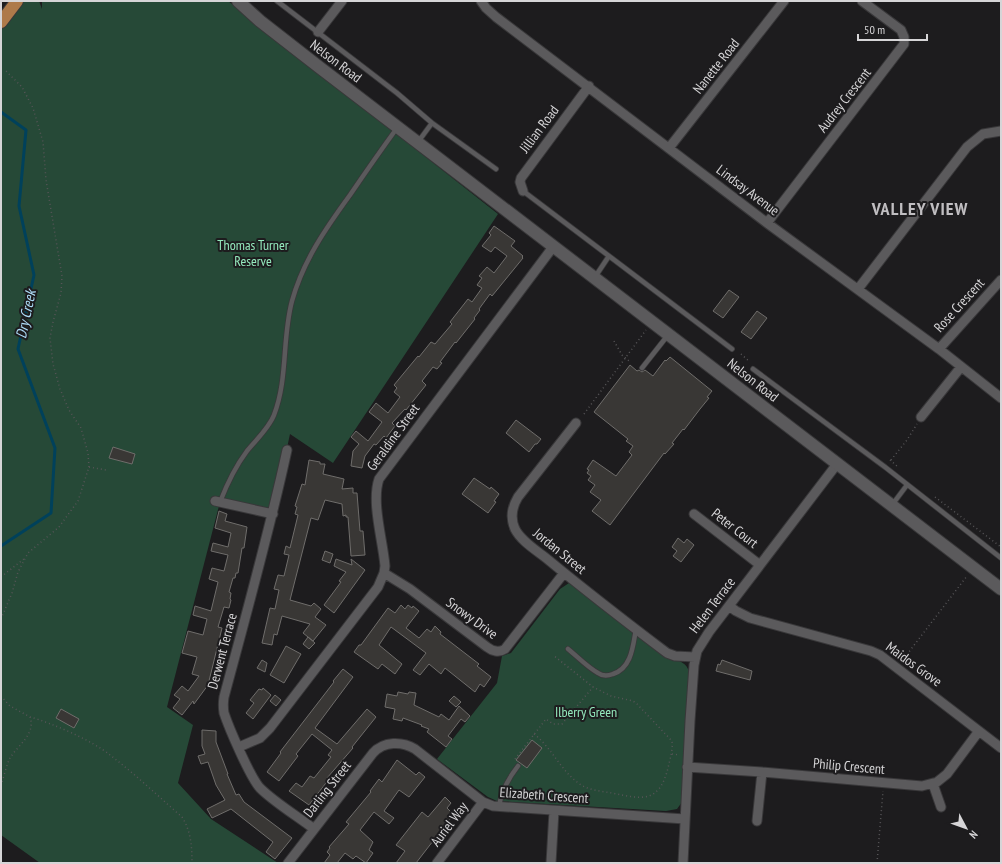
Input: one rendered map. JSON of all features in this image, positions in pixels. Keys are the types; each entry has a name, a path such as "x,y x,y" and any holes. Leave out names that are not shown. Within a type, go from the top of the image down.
{"highway":[{"path":"1,22 17,1"}],"main road":[{"name":"Nelson Road","path":"238,1 260,21 1001,589"}],"street":[{"path":"318,32 342,1"},
{"name":"Lindsay Avenue","path":"481,1 496,17 589,86 767,223 939,349 1001,398"},
{"name":"Nanette Road","path":"669,148 784,1"},
{"name":"Audrey Crescent","path":"767,223 904,44 904,37 900,30 862,1"},
{"name":"Jillian Road","path":"523,191 520,182 521,178 589,86"},
{"path":"858,289 967,146 983,134 1001,131"},
{"name":"Geraldine Street","path":"239,747 260,738 270,728 375,591 384,573 385,562 376,494 379,479 554,247"},
{"name":"Rose Crescent","path":"939,349 1001,280"},
{"path":"920,420 961,367"},
{"name":"Jordan Street","path":"576,423 520,493 514,505 512,517 515,529 519,535 564,573 670,654 695,658"},
{"name":"Derwent Terrace","path":"287,450 273,514 224,697 224,712 253,778 259,786 314,829"},
{"name":"Helen Terrace","path":"682,863 687,767 695,658 697,651 701,643 837,464"},
{"path":"218,502 273,514"},
{"name":"Peter Court","path":"694,514 760,565"},
{"name":"Snowy Drive","path":"384,573 410,589 491,650 498,651 505,649 564,573"},
{"name":"Maidos Grove","path":"729,606 750,618 871,650 898,667 1001,748"},
{"path":"941,807 933,784 948,774 979,732"},
{"name":"Elizabeth Crescent","path":"397,743 407,745 419,752 483,802 499,807 685,819"},
{"name":"Darling Street","path":"288,863 376,749 382,746 397,743"},
{"name":"Philip Crescent","path":"687,767 918,786 933,784"},
{"path":"757,821 762,772"},
{"name":"Auriel Way","path":"437,863 483,802"},
{"path":"551,863 554,811"}],"lane":[{"name":"Nelson Road","path":"277,1 432,123 496,169"},
{"path":"418,142 432,123"},
{"path":"218,502 235,468 273,417 280,399 287,322 292,300 312,251 325,229 398,127"},
{"name":"Nelson Road","path":"523,191 732,349"},
{"path":"595,277 609,256"},
{"path":"642,368 669,334"},
{"name":"Nelson Road","path":"753,369 1001,558"},
{"path":"892,505 907,485"},
{"path":"568,649 599,674 611,675 620,671 626,666 632,651 636,629"},
{"path":"499,807 500,797 506,783 518,766"}],"path":[{"path":"1,619 12,593 18,572 28,553 59,527 78,501 89,467 88,453 81,428 69,410 60,389 53,364 50,338 61,293 62,276 46,180 43,142 33,108 22,87 6,71"},
{"path":"584,414 647,329"},
{"path":"614,341 622,355 629,361"},
{"path":"741,354 750,362"},
{"path":"887,464 908,440 920,420"},
{"path":"890,460 902,471"},
{"path":"89,467 106,470"},
{"path":"933,495 1001,548"},
{"path":"1,577 26,557"},
{"path":"898,667 973,567"},
{"path":"534,734 543,742 577,783 590,789 627,796 648,797 660,789 665,779 672,754 673,745 670,738 637,704 606,694 593,687 553,655"},
{"path":"514,760 546,719 553,724 562,724 593,687"},
{"path":"1,696 10,706 30,717 42,720 109,754 182,817 188,826 192,847 192,863"},
{"path":"1,785 10,759 30,732 32,723 30,717"},
{"path":"672,754 682,755"},
{"path":"877,863 884,783"}],"green space":[{"name":"Thomas Turner Reserve","path":"18,1 39,1 42,9 42,1 228,1 498,214 333,463 290,434 273,514 220,502 167,707 193,725 178,783 211,819 278,863 40,863 1,835 1,23"},
{"name":"Ilberry Green","path":"569,583 672,659 687,666 689,672 682,802 677,809 666,811 497,801 488,797 437,759 497,683 502,656 511,653 560,589"}],"building":[{"path":"494,226 515,241 511,246 523,256 523,258 492,296 490,294 479,309 480,310 474,318 475,319 440,362 442,363 437,369 433,367 422,381 426,385 406,410 405,409 392,423 395,426 386,438 384,436 376,445 374,444 365,456 362,468 351,466 353,451 359,444 351,437 356,431 368,441 382,422 369,412 376,403 388,413 400,397 394,392 397,388 394,385 431,342 435,344 452,324 450,322 468,299 472,302 482,288 477,285 482,278 479,276 487,267 494,273 507,256 495,247 491,252 482,246 491,235 489,233"},
{"path":"729,290 739,297 723,318 713,311"},
{"path":"757,311 767,318 751,339 741,332"},
{"path":"670,357 712,391 707,397 709,398 672,443 674,444 665,454 664,453 610,525 592,511 601,500 590,492 595,485 588,480 591,476 587,473 589,470 587,469 593,460 616,476 632,455 629,452 633,446 626,441 628,439 594,412 630,365 637,371 639,370 642,372 645,370 653,376 665,360 666,361"},
{"path":"516,420 541,439 529,452 506,433"},
{"path":"113,447 135,454 132,464 109,458"},
{"path":"309,460 320,462 320,464 325,464 323,474 344,479 342,489 353,488 353,493 357,493 360,531 363,531 365,555 351,556 348,517 346,517 346,515 343,516 342,504 325,500 318,520 311,518 290,600 311,606 314,603 321,609 315,617 326,625 313,641 303,633 310,624 282,616 277,635 274,634 272,645 262,643 270,608 275,609 279,590 274,589 278,575 284,576 289,555 284,554 286,546 290,548 298,515 295,514 297,507 295,506 302,484 305,485"},
{"path":"474,478 490,489 491,487 499,494 494,501 496,502 488,513 462,494"},
{"path":"219,511 227,514 225,521 247,527 244,548 242,548 238,573 236,573 235,578 233,578 229,592 231,593 231,600 229,608 224,607 218,627 222,628 208,685 194,704 193,701 182,715 173,708 180,699 174,695 182,686 188,691 199,676 192,674 197,657 182,653 188,631 203,635 207,619 193,615 195,606 211,611 218,582 209,579 212,568 224,571 228,555 211,551 213,543 228,547 231,533 215,528"},
{"path":"678,538 684,543 687,539 694,545 681,562 673,556 677,551 672,547"},
{"path":"325,551 333,554 330,563 322,560"},
{"path":"336,559 352,565 351,559 365,570 334,613 324,605 341,582 339,581 346,572 334,566"},
{"path":"401,605 405,609 408,605 412,608 413,606 419,611 406,628 419,638 427,629 431,632 435,626 441,632 440,634 479,664 477,666 491,677 484,687 480,684 475,692 445,668 441,674 429,664 420,675 413,670 426,653 391,627 379,645 402,664 395,674 382,664 378,669 354,652 359,645 361,645 388,608 395,613"},
{"path":"308,637 315,643 309,649 303,644"},
{"path":"286,646 301,654 284,683 270,675"},
{"path":"262,660 267,663 265,672 257,668"},
{"path":"722,660 752,671 750,680 716,671 718,664 720,665"},
{"path":"343,669 353,677 315,728 337,744 367,709 376,717 352,747 353,748 327,778 329,779 309,805 289,791 296,783 302,787 310,776 314,778 331,757 328,755 332,750 312,734 296,754 298,756 279,781 267,772 281,753 280,752"},
{"path":"263,688 271,695 253,719 246,713 254,703 250,700 259,689 262,690"},
{"path":"398,692 408,694 409,692 416,693 414,705 439,717 441,714 449,720 459,706 470,716 465,722 461,719 448,736 452,739 446,747 427,732 429,729 421,726 422,725 403,718 402,721 393,719 395,709 385,707 387,694 397,696"},
{"path":"275,695 281,700 276,706 270,701"},
{"path":"454,696 461,702 456,707 449,701"},
{"path":"61,709 79,719 74,728 56,718"},
{"path":"202,730 216,731 216,742 236,795 239,794 244,802 292,838 275,859 266,852 273,842 231,809 212,818 207,809 225,800 216,785 208,762 201,764 198,756 205,754 202,746"},
{"path":"532,740 542,748 527,768 516,760"},
{"path":"397,760 416,775 419,772 425,777 409,797 399,790 384,811 394,818 389,824 374,812 360,830 373,842 369,850 373,853 366,863 356,856 353,859 345,853 337,863 324,863 330,855 327,852 330,848 329,847 349,824 346,822 371,792 370,791 379,779 382,782"},
{"path":"445,797 451,803 447,808 452,813 449,817 451,818 445,825 447,826 416,863 396,863 405,851 396,845 422,812 428,817"}],"waterway":[{"name":"Dry Creek","path":"1,112 26,130 19,206 34,275 18,349 55,448 51,513 1,546"}],"district":[{"name":"VALLEY VIEW","path":"920,209"}]}
